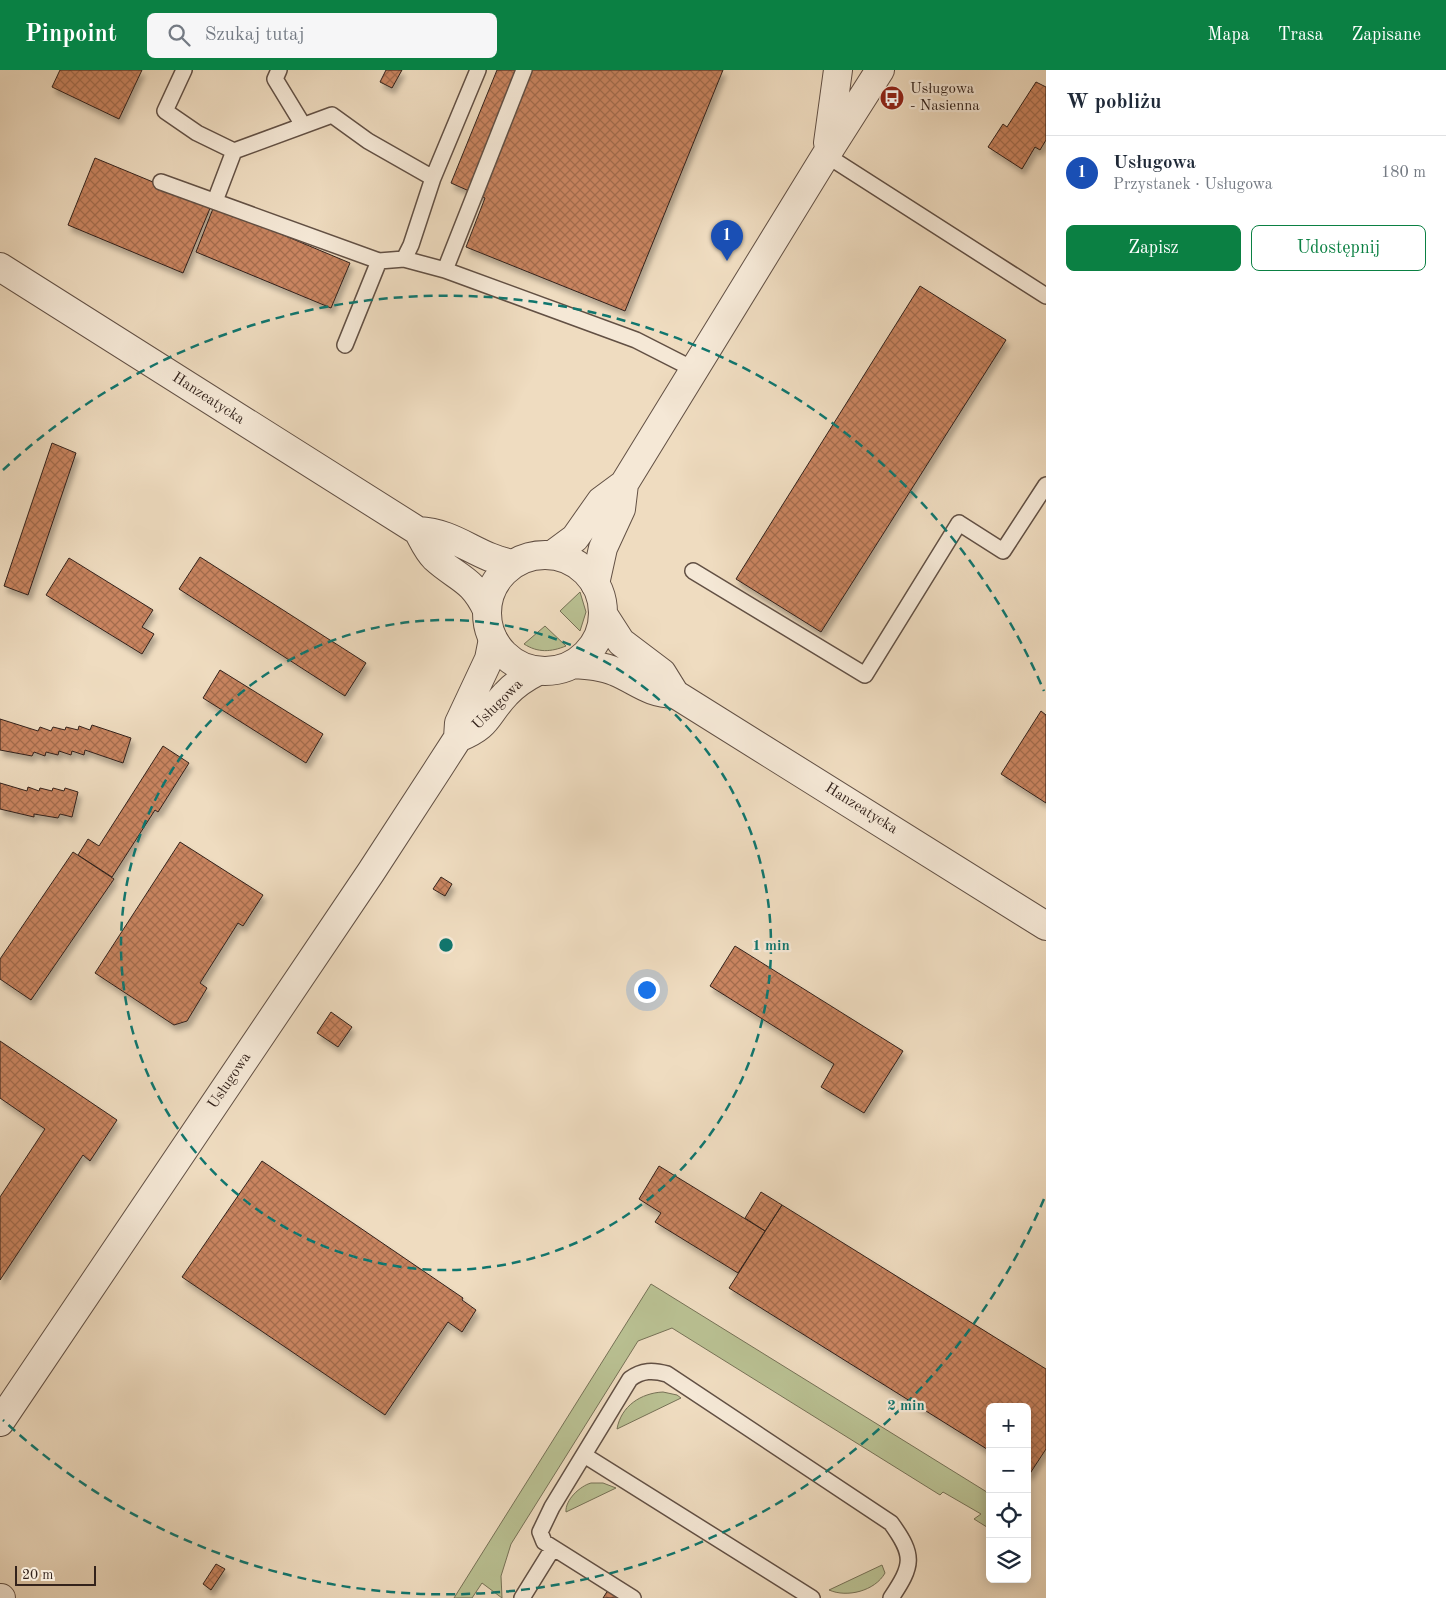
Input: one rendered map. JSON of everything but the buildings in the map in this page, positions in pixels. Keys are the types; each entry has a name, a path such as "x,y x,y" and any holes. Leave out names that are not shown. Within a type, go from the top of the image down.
{"street":[{"path":"826,154 838,70"},
{"path":"552,555 575,538 601,501 624,484 878,71"},
{"name":"Hanzeatycka","path":"0,266 418,531 447,535 485,556 512,564"},
{"path":"595,584 603,548 621,509 624,484"},
{"name":"Hanzeatycka","path":"418,531 436,559 472,585 480,594 487,610"},
{"path":"552,555 569,560 584,570 595,584 601,598 603,614 595,642 586,654 573,664 556,670 538,671 520,666 504,655 493,639 488,625 487,610 494,584 512,564 525,558 552,555"},
{"name":"Hanzeatycka","path":"603,614 620,642 662,673 675,694 1046,926"},
{"name":"Usługowa","path":"0,1422 371,872 458,738 459,723 490,659 493,639"},
{"name":"Hanzeatycka","path":"573,664 605,668 630,678 645,689 659,694 675,694"},
{"name":"Usługowa","path":"458,738 481,726 513,686 538,671"}],"lane":[{"path":"184,70 165,111 197,133 234,151 332,115 368,141 433,178"},
{"path":"280,70 275,79 303,125"},
{"path":"404,259 411,245 433,178 478,70"},
{"path":"445,270 524,70"},
{"path":"216,201 234,151"},
{"path":"826,154 1046,296"},
{"path":"161,182 379,261 404,259 445,270 636,340 693,370"},
{"path":"345,344 379,261"},
{"path":"693,571 864,675 958,523 1003,551 1046,485"},
{"path":"633,1598 544,1542 540,1532 552,1507 630,1379 645,1371 667,1374 891,1523 909,1551 907,1571 891,1598"},
{"path":"584,1455 812,1598"},
{"path":"522,1598 553,1548"}],"green space":[{"path":"580,592 586,612 580,631 560,611"},
{"path":"545,626 566,646 545,651 534,649 524,644"},
{"path":"651,1284 986,1492 986,1526 974,1519 981,1514 943,1492 940,1495 672,1328 638,1341 511,1544 501,1576 502,1598 482,1583 472,1598 454,1598"},
{"path":"663,1392 677,1395 681,1398 617,1429 623,1414 633,1402 647,1395"},
{"path":"591,1483 603,1483 616,1488 566,1512 566,1507 574,1494 582,1487"},
{"path":"882,1565 885,1573 875,1584 868,1588 852,1593 829,1590"}],"place":[{"name":"Usługowa - Nasienna","path":"892,98"},
{"name":"Usługowa","path":"727,261"}]}
